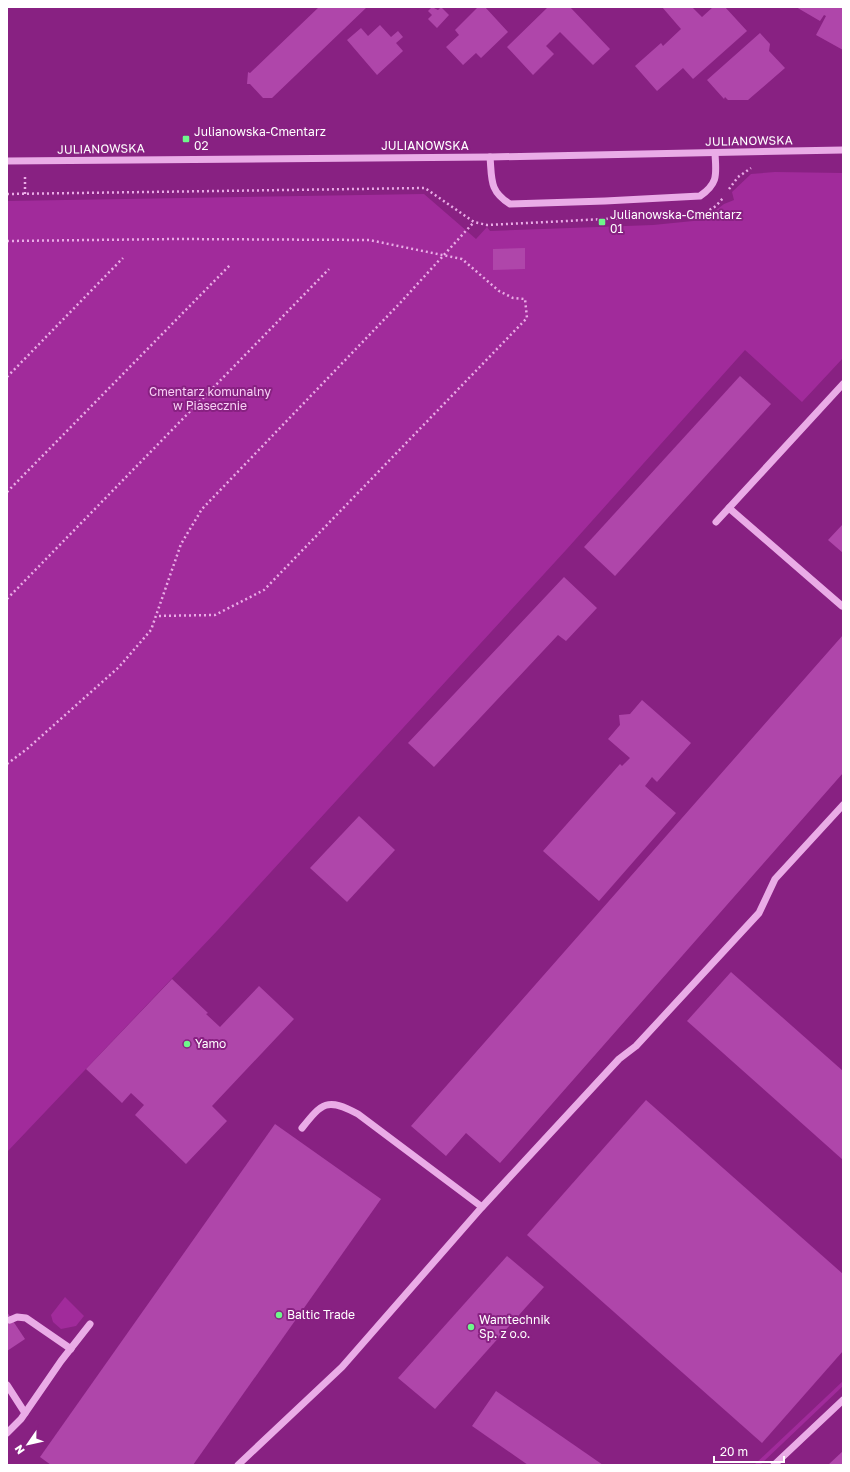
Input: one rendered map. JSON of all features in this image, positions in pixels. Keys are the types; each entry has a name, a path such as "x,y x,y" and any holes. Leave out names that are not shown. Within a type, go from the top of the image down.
{"street":[{"name":"JULIANOWSKA","path":"7,161 490,157 843,150"},
{"path":"490,157 492,186 500,198 510,204 700,196 709,190 716,180 716,153"},
{"path":"716,522 843,384"},
{"path":"729,508 842,606"},
{"path":"238,1465 342,1368 482,1207 619,1059 636,1046 759,913 775,879 843,805"},
{"path":"302,1128 315,1111 323,1105 330,1104 345,1106 358,1114 482,1207"},
{"path":"10,1320 17,1317 26,1318 72,1348"},
{"path":"7,1434 25,1413 90,1324"},
{"path":"7,1385 25,1413"},
{"path":"774,1465 843,1400"}],"path":[{"path":"7,194 425,188 474,222 487,225 703,214 716,206 723,199 738,177 749,169 756,168"},
{"path":"25,177 25,194"},
{"path":"7,764 27,750 120,667 151,630 181,544 202,509 445,255 474,222"},
{"path":"7,241 175,239 369,240 462,258 499,291 513,298 525,299 527,318 264,590 215,615 156,616"},
{"path":"7,377 123,258"},
{"path":"7,492 231,264"},
{"path":"7,599 330,268"}],"green space":[{"name":"Cmentarz komunalny w Piasecznie","path":"775,172 843,173 843,358 802,402 745,350 566,550 217,931 7,1152 7,201 424,194 476,239 487,227 490,231 653,225 703,220 724,204 734,200 732,192 751,174"},
{"path":"65,1297 84,1316 76,1326 61,1329 53,1322 51,1315"},
{"path":"843,1381 843,1386 760,1465 754,1465"}],"building":[{"path":"319,7 367,7 272,98 263,98 250,84 247,84 248,72 250,73"},
{"path":"432,7 438,10 441,7 449,15 437,28 428,19 432,15 428,11"},
{"path":"478,7 485,7 508,32 481,58 476,53 463,65 446,47 459,35 455,30"},
{"path":"548,7 570,7 610,49 593,65 560,32 546,46 554,54 533,75 507,47"},
{"path":"662,7 692,7 702,17 713,7 725,7 747,31 693,79 683,68 657,91 635,66 661,43 663,46 681,29"},
{"path":"796,7 843,7 843,50 816,35 826,16 824,15 820,21"},
{"path":"380,25 391,37 398,31 403,37 396,43 403,51 377,75 347,40 361,28 368,36"},
{"path":"760,33 770,44 769,51 785,68 748,100 728,100 725,97 724,99 707,80"},
{"path":"525,248 525,269 493,270 493,249"},
{"path":"740,376 771,404 615,576 584,547"},
{"path":"843,524 843,553 828,540"},
{"path":"564,577 597,608 566,641 558,635 434,767 408,743"},
{"path":"843,635 843,773 500,1163 466,1133 446,1156 411,1126"},
{"path":"642,700 691,743 657,782 652,777 645,786 676,813 599,901 543,851 620,764 622,766 630,758 608,739 620,725 619,715 630,714"},
{"path":"359,816 395,850 347,902 310,868"},
{"path":"731,972 843,1071 843,1160 687,1021"},
{"path":"172,979 208,1013 206,1014 220,1027 259,986 294,1019 212,1106 227,1121 186,1164 135,1115 144,1105 131,1093 122,1103 86,1069"},
{"path":"646,1100 843,1274 843,1351 762,1443 527,1235"},
{"path":"275,1124 381,1199 193,1465 51,1465 40,1457"},
{"path":"507,1256 544,1287 435,1409 398,1378"},
{"path":"7,1312 25,1339 7,1351"},
{"path":"496,1391 603,1465 528,1465 472,1426"},
{"path":"843,1451 843,1465 828,1465"}],"place":[{"name":"Julianowska-Cmentarz 02","path":"186,139"},
{"name":"Julianowska-Cmentarz 01","path":"602,222"},
{"name":"Yamo","path":"187,1044"},
{"name":"Baltic Trade","path":"279,1315"},
{"name":"Wamtechnik Sp. z o.o.","path":"471,1327"}]}
